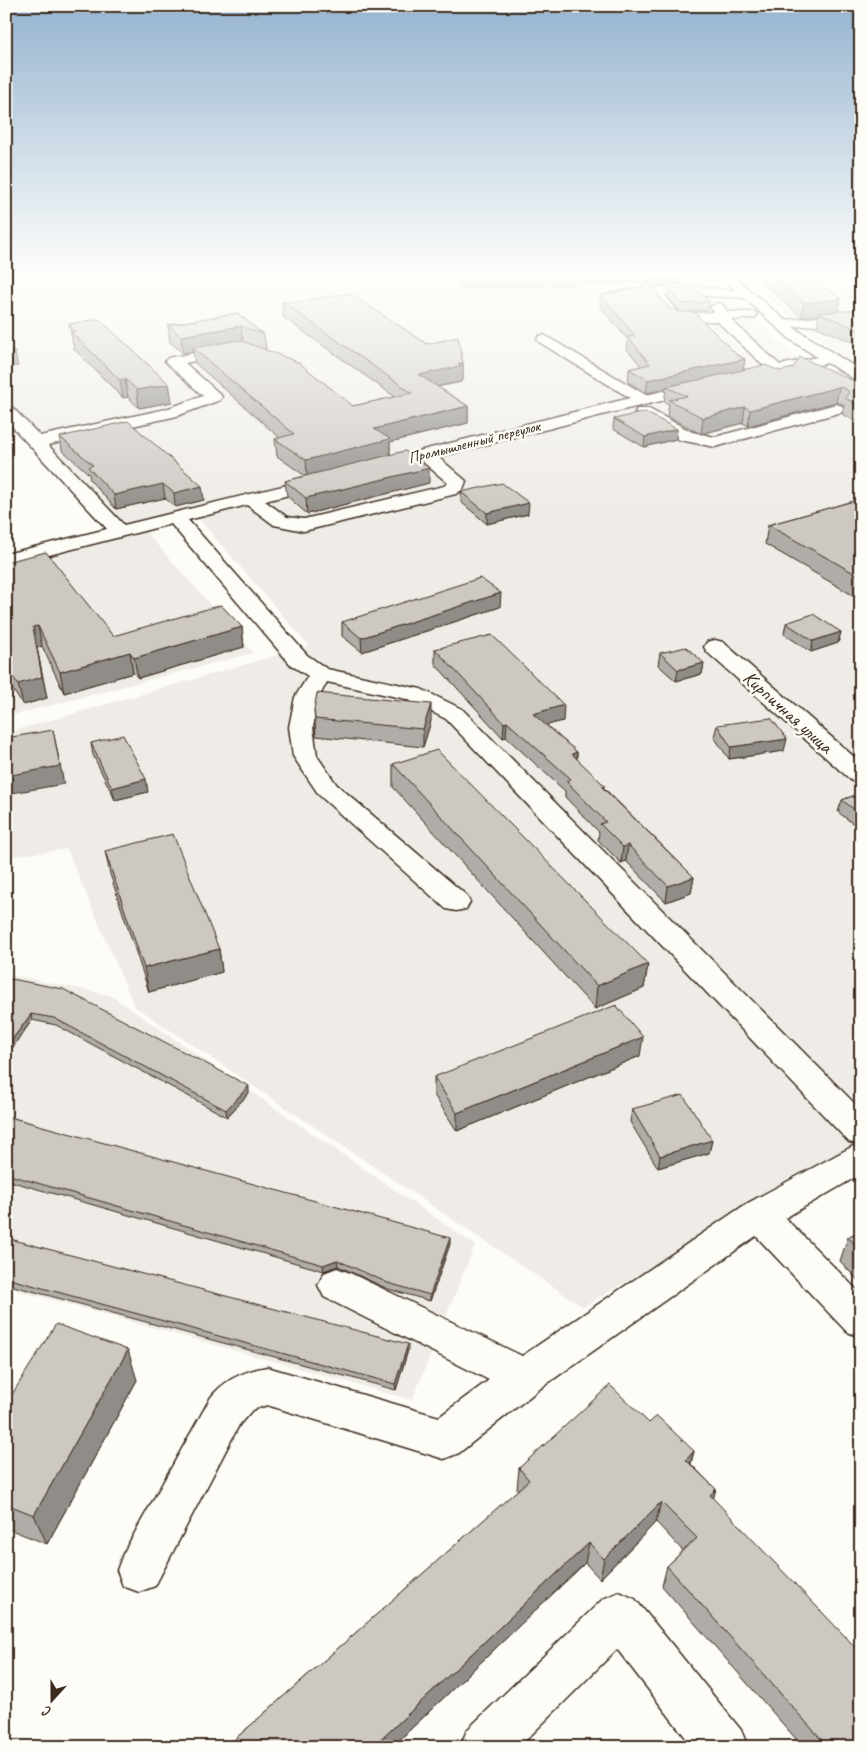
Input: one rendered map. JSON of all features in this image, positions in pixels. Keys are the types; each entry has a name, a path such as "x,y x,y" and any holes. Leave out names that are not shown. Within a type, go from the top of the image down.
{"street":[{"path":"37,442 172,413 214,397 173,361 212,354"},
{"path":"566,354 690,438 702,442 715,442 836,409"},
{"path":"759,354 777,370"},
{"path":"793,354 804,364"},
{"path":"820,354 861,378"},
{"name":"Промышленный переулок","path":"357,472 636,402 827,359"},
{"path":"6,410 120,532"},
{"path":"251,499 280,522 291,525 304,525 450,490 457,485 457,481 425,455"},
{"path":"6,560 338,477"},
{"path":"176,518 299,660 320,674 413,694 454,714 861,1132"},
{"name":"Кирпичная улица","path":"715,647 861,776"},
{"path":"320,674 307,697 302,727 305,756 328,790 456,902"},
{"path":"139,1570 225,1411 235,1398 248,1390 267,1386 444,1439 524,1377 760,1215 861,1158"},
{"path":"760,1215 861,1320"},
{"path":"337,1285 524,1377"},
{"path":"484,1747 619,1615 724,1747"}],"shaded area":[{"path":"6,354 791,354 798,360 123,526 6,414"},
{"path":"837,354 861,354 861,369"},
{"path":"813,368 861,391 861,1146 583,1307 134,1006 67,849 6,857 6,733 309,646 197,517 622,412"},
{"path":"146,532 253,653 6,717 6,566"},
{"path":"6,974 110,995 475,1245 412,1400 6,1287"}],"building":[{"path":"93,354 136,354 169,384 137,390 125,379 120,380"},
{"path":"200,354 276,354 298,362 353,406 412,393 356,354 461,354 463,363 458,364 461,366 419,375 468,406 374,429 390,439 306,460 275,439 294,434"},
{"path":"642,354 736,354 745,359 648,380 629,369 650,364"},
{"path":"800,357 861,384 861,406 845,398 849,392 839,387 750,410 745,407 703,418 669,400 687,396 666,387 765,365 780,371 793,368"},
{"path":"645,412 677,429 645,437 614,419"},
{"path":"128,421 202,486 174,493 163,484 114,495 88,467 93,465 60,437"},
{"path":"405,451 429,468 306,498 285,481"},
{"path":"502,483 529,503 487,513 461,492"},
{"path":"861,499 861,577 768,525"},
{"path":"46,552 113,636 221,605 242,627 134,658 130,652 60,672 38,626 33,627 42,677 18,684 6,667 6,562"},
{"path":"480,578 501,593 361,638 342,622"},
{"path":"813,614 841,632 813,641 786,623"},
{"path":"492,635 564,705 533,714 577,752 572,754 605,786 602,787 694,877 668,886 628,845 623,847 600,824 606,822 566,781 571,779 507,722 504,723 435,649"},
{"path":"686,647 704,663 678,670 660,653"},
{"path":"317,693 431,704 423,729 315,719 314,710"},
{"path":"771,718 787,739 731,747 717,725"},
{"path":"53,730 60,766 6,776 6,738"},
{"path":"123,735 146,779 112,788 91,743"},
{"path":"437,750 648,964 597,986 393,764"},
{"path":"861,793 861,815 842,800"},
{"path":"173,834 219,949 144,968 105,851"},
{"path":"6,978 63,989 249,1086 226,1110 54,1018 31,1014 6,1048"},
{"path":"616,1005 643,1037 457,1113 434,1077"},
{"path":"683,1095 712,1140 660,1156 632,1109"},
{"path":"6,1116 450,1238 430,1295 388,1283 337,1260 323,1265 6,1174"},
{"path":"861,1230 861,1251 848,1237"},
{"path":"6,1238 408,1344 395,1384 6,1278"},
{"path":"56,1324 128,1350 34,1515 6,1504 6,1404"},
{"path":"610,1385 649,1423 657,1416 694,1451 686,1460 716,1489 710,1495 861,1653 861,1747 828,1747 667,1566 697,1538 661,1502 604,1559 589,1543 373,1747 226,1747 529,1480 519,1468"}]}
